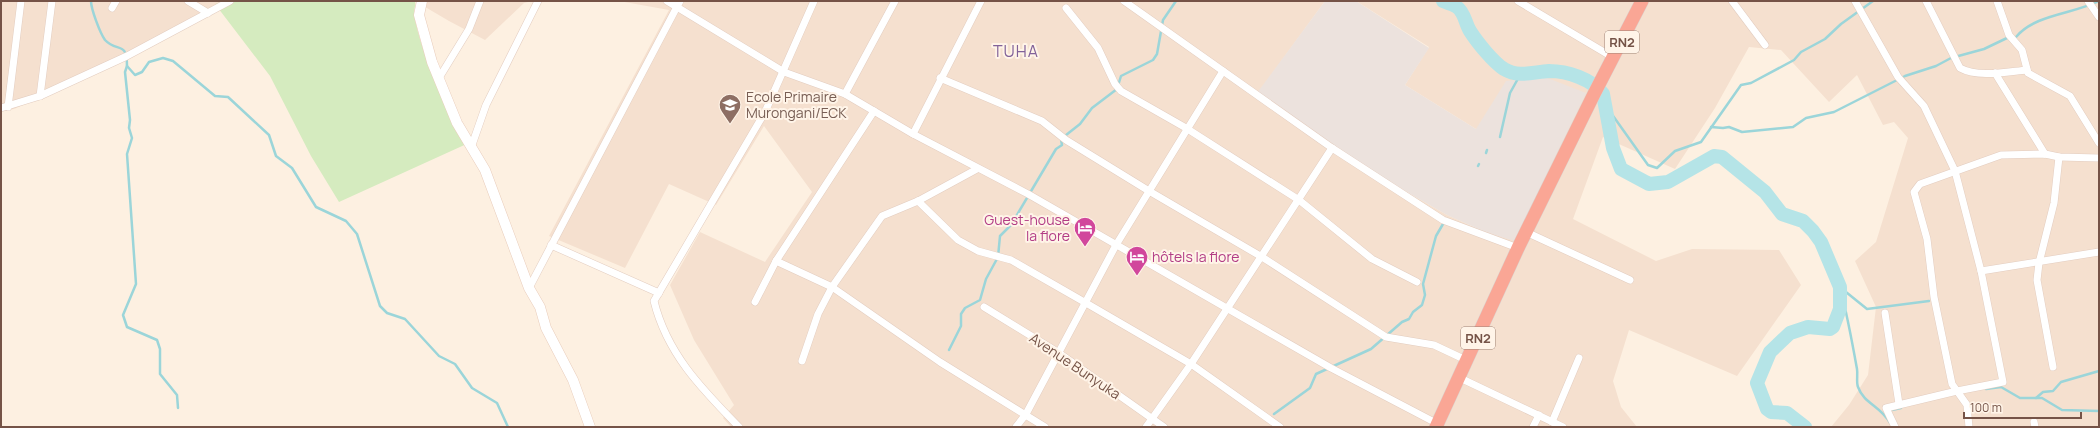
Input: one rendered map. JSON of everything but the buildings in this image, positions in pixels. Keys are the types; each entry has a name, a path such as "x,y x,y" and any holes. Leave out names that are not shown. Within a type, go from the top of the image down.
{"highway":[{"name":"RN2","path":"1437,425 1468,361 1518,248 1642,1"}],"street":[{"path":"21,1 5,107 40,96 127,56 230,1"},
{"path":"40,96 52,1"},
{"path":"188,1 208,13"},
{"path":"422,1 419,15 432,62 457,123 472,145 485,170 529,288 540,307 546,328 573,380 590,427"},
{"path":"439,78 469,29 480,1"},
{"path":"472,145 486,105 538,1"},
{"path":"667,1 678,4 784,72 845,94 976,169 1028,194 1331,368 1437,425"},
{"path":"739,427 696,382 668,342 654,301 765,112 784,72 814,1"},
{"path":"845,94 894,1"},
{"path":"913,134 940,78 981,1"},
{"path":"1124,1 1332,148 1443,220 1518,248"},
{"path":"1518,1 1614,58"},
{"path":"1732,1 1765,45"},
{"path":"1855,1 1900,80 1924,106 1955,172 1981,271 2003,382 1957,390 1886,408 1895,427"},
{"path":"1926,1 1960,68 1968,72 1995,73 2027,70"},
{"path":"1997,1 2010,37 2022,50 2028,74 2070,96 2099,142"},
{"path":"529,288 678,4"},
{"path":"2090,4 2099,18"},
{"path":"1066,8 1098,48 1115,84 1121,91 1186,128 1299,200 1372,259 1417,282"},
{"path":"1016,427 1026,414 1059,354 1116,245 1186,128 1223,71"},
{"path":"1995,73 2045,154"},
{"path":"940,78 1042,121 1064,137 1149,191 1262,257 1385,336 1434,345 1468,361"},
{"path":"755,302 776,261 874,111"},
{"path":"1146,427 1191,364 1332,148"},
{"path":"1969,427 1967,405 1952,384 1934,297 1927,239 1914,192 1920,184 2001,155 2045,154 2099,158"},
{"path":"2053,367 2037,280 2039,262 2054,202 2059,156"},
{"path":"802,361 818,314 832,287 882,216 918,201 976,169"},
{"path":"918,201 958,240 978,252 1011,260 1086,303 1191,364 1280,427"},
{"path":"1526,232 1630,280"},
{"path":"551,245 659,293"},
{"path":"1981,271 2099,252"},
{"path":"776,261 832,287 940,362 1046,427"},
{"name":"Avenue Bunyuka","path":"984,307 1059,354 1164,427"},
{"path":"1885,313 1899,404"},
{"path":"1552,422 1579,358"},
{"path":"1460,378 1563,427"},
{"path":"1533,427 1538,415"}],"shaded area":[{"path":"1,1 223,1 149,45 83,79 14,109 1,111"},
{"path":"415,1 532,1 524,3 485,40"},
{"path":"619,1 1325,1 1258,93 1334,147 1412,195 1447,215 1483,231 1476,129 1405,85 1429,47 1356,1 2099,1 2099,427 1831,427 1849,405 1868,375 1876,307 1855,261 1876,242 1908,138 1894,122 1883,125 1857,75 1829,102 1781,50 1749,47 1715,108 1675,169 1603,137 1573,219 1656,261 1692,249 1779,250 1801,285 1737,376 1629,330 1613,381 1621,407 1637,427 731,427 723,418 734,405 694,340 670,285 700,232 765,262 812,192 764,126 716,205 669,184 625,268 549,236 669,10"},
{"path":"1325,1 1356,1 1429,48 1405,85 1476,129 1506,81 1545,77 1586,93 1514,241 1483,231 1447,215 1412,195 1334,147 1257,93"}],"green space":[{"path":"223,1 415,1 414,13 429,64 436,80 471,142 339,202 311,156 270,76 215,4"}],"waterway":[{"path":"91,1 94,15 103,37 109,44 123,50 127,58 127,66 135,75 142,72 149,62 163,58 173,61 215,96 228,97 269,135 276,156 292,168 316,207 346,221 357,234 380,306 387,313 405,319 439,356 455,364 472,388 497,403 508,427"},
{"path":"949,350 961,326 961,314 965,308 980,300 986,279 998,257 1000,236 1011,225 1056,149 1062,145 1061,139 1080,124 1092,108 1117,89 1121,76 1153,60 1157,54 1163,20 1176,1"},
{"path":"1443,1 1460,9 1470,31 1477,41 1490,57 1504,69 1521,74 1549,71 1563,72 1586,80 1598,89 1603,94 1613,148 1621,169 1649,184 1668,182 1714,156 1722,157 1765,192 1782,214 1803,221 1813,231 1821,242 1840,287 1840,309 1833,327 1830,329 1808,327 1790,333 1770,352 1757,383 1767,409 1771,412 1787,413 1805,427"},
{"path":"1606,106 1648,165 1657,168 1675,151 1701,142 1741,85 1751,83 1794,60 1801,52 1825,39 1841,24 1873,1"},
{"path":"1711,127 1729,127 1742,132 1793,127 1806,118 1834,112 1905,76 1936,66 1951,58 1984,49 2007,38 2016,37 2024,29 2044,19 2099,1"},
{"path":"127,66 125,72 130,120 129,128 132,138 127,154 136,284 123,315 127,327 157,340 160,349 160,374 177,395 178,408"},
{"path":"1500,137 1510,93 1520,75"},
{"path":"1274,414 1310,388 1316,374 1371,349 1402,322 1409,319 1413,312 1422,305 1425,295 1423,284 1436,236 1443,224"},
{"path":"1840,287 1855,359 1858,387 1864,397 1882,413 1890,423"},
{"path":"1841,288 1867,309 1929,301"},
{"path":"2036,398 2043,392 2053,391 2061,382 2099,371"},
{"path":"1986,389 2001,387 2020,398 2042,398 2062,410 2099,411"},
{"path":"1892,410 1901,408"}],"place":[{"name":"Ecole Primaire Murongani/ECK","path":"730,124"},
{"name":"Guest-house la flore","path":"1085,248"},
{"name":"hôtels la flore","path":"1137,276"}],"district":[{"name":"TUHA","path":"1016,51"}]}
